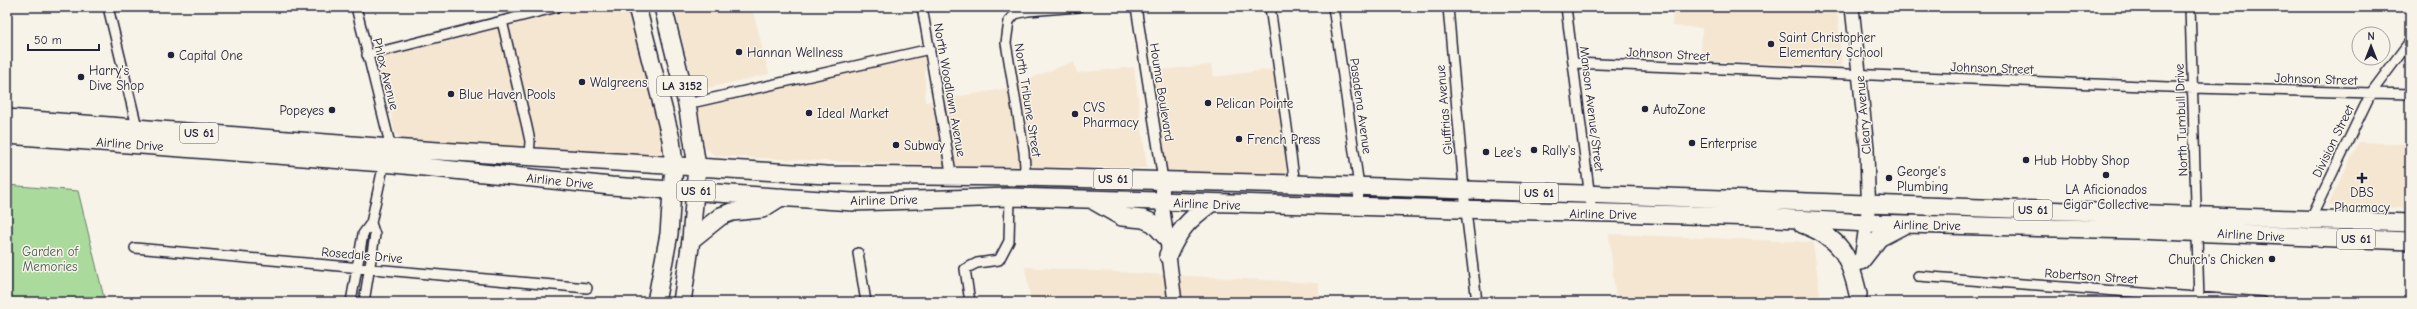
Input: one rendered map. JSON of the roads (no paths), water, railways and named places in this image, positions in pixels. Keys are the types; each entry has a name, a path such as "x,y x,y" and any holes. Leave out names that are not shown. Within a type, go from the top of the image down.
{"highway":[{"name":"LA 3152","path":"637,7 671,139 674,165 669,234 656,302"},
{"name":"LA 3152","path":"663,7 687,104 697,166 691,240 682,302"},
{"name":"Airline Drive","path":"7,118 138,136 387,155 611,186 854,202 1010,197 1788,220 1867,224 2198,233 2410,241"},
{"name":"Airline Drive","path":"7,135 138,136"},
{"name":"Airline Drive","path":"387,155 529,157 826,175 1163,180 1869,205 2196,214 2309,220 2410,223"},
{"path":"934,199 937,190 959,178"},
{"path":"691,240 721,216 732,212 762,209 781,197"},
{"path":"1092,200 1122,217 1143,219 1153,223 1166,237"},
{"path":"1168,255 1177,234 1190,219 1210,204"},
{"path":"1788,220 1812,228 1835,241 1842,249 1852,268 1857,298"},
{"path":"1861,261 1879,238 1888,231 1905,224"}],"street":[{"path":"108,7 138,136"},
{"name":"Phlox Avenue","path":"356,7 368,55 387,155"},
{"path":"368,55 558,7"},
{"name":"North Woodlawn Avenue","path":"922,7 959,178"},
{"name":"North Tribune Street","path":"1023,177 1026,167 1006,43 1008,26 1015,14 1028,11 1078,7"},
{"name":"Houma Boulevard","path":"1136,7 1163,180"},
{"path":"1270,7 1295,184"},
{"name":"Pasadena Avenue","path":"1333,7 1359,186 1358,208"},
{"name":"Giuffrias Avenue","path":"1448,7 1466,211 1477,302"},
{"name":"Manson Avenue/Street","path":"1566,7 1592,214"},
{"name":"Cleary Avenue","path":"1852,7 1867,148 1869,205 1857,298"},
{"name":"North Turnbull Drive","path":"2190,7 2199,299"},
{"path":"502,21 529,134 529,157"},
{"name":"Division Street","path":"2302,238 2309,220 2371,93 2410,41"},
{"path":"687,104 930,49"},
{"name":"Johnson Street","path":"1573,63 1859,76 2410,94"},
{"path":"351,302 364,234 371,223 387,155"},
{"path":"1163,180 1162,202 1175,302"},
{"path":"970,300 965,269 977,263 1000,260 1009,242 1010,197"},
{"path":"364,302 375,235 371,223"},
{"name":"Rosedale Drive","path":"135,248 587,288"},
{"path":"858,253 866,302"},
{"name":"Robertson Street","path":"1918,276 2199,299 2262,302"}],"place":[{"name":"Saint Christopher Elementary School","path":"1771,44"},
{"name":"Hannan Wellness","path":"739,52"},
{"name":"Capital One","path":"171,55"},
{"name":"Harry's Dive Shop","path":"81,77"},
{"name":"Walgreens","path":"582,82"},
{"name":"Blue Haven Pools","path":"451,94"},
{"name":"Pelican Pointe","path":"1208,103"},
{"name":"AutoZone","path":"1645,109"},
{"name":"Popeyes","path":"332,110"},
{"name":"Ideal Market","path":"809,113"},
{"name":"CVS Pharmacy","path":"1075,114"},
{"name":"French Press","path":"1239,139"},
{"name":"Enterprise","path":"1692,143"},
{"name":"Subway","path":"896,145"},
{"name":"Rally's","path":"1534,150"},
{"name":"Lee's","path":"1486,152"},
{"name":"Hub Hobby Shop","path":"2026,160"},
{"name":"LA Aficionados Cigar Collective","path":"2106,175"},
{"name":"George's Plumbing","path":"1889,178"},
{"name":"DBS Pharmacy","path":"2362,178"},
{"name":"Church's Chicken","path":"2272,259"}],"park label":[{"name":"Garden of Memories","path":"50,258"}]}
